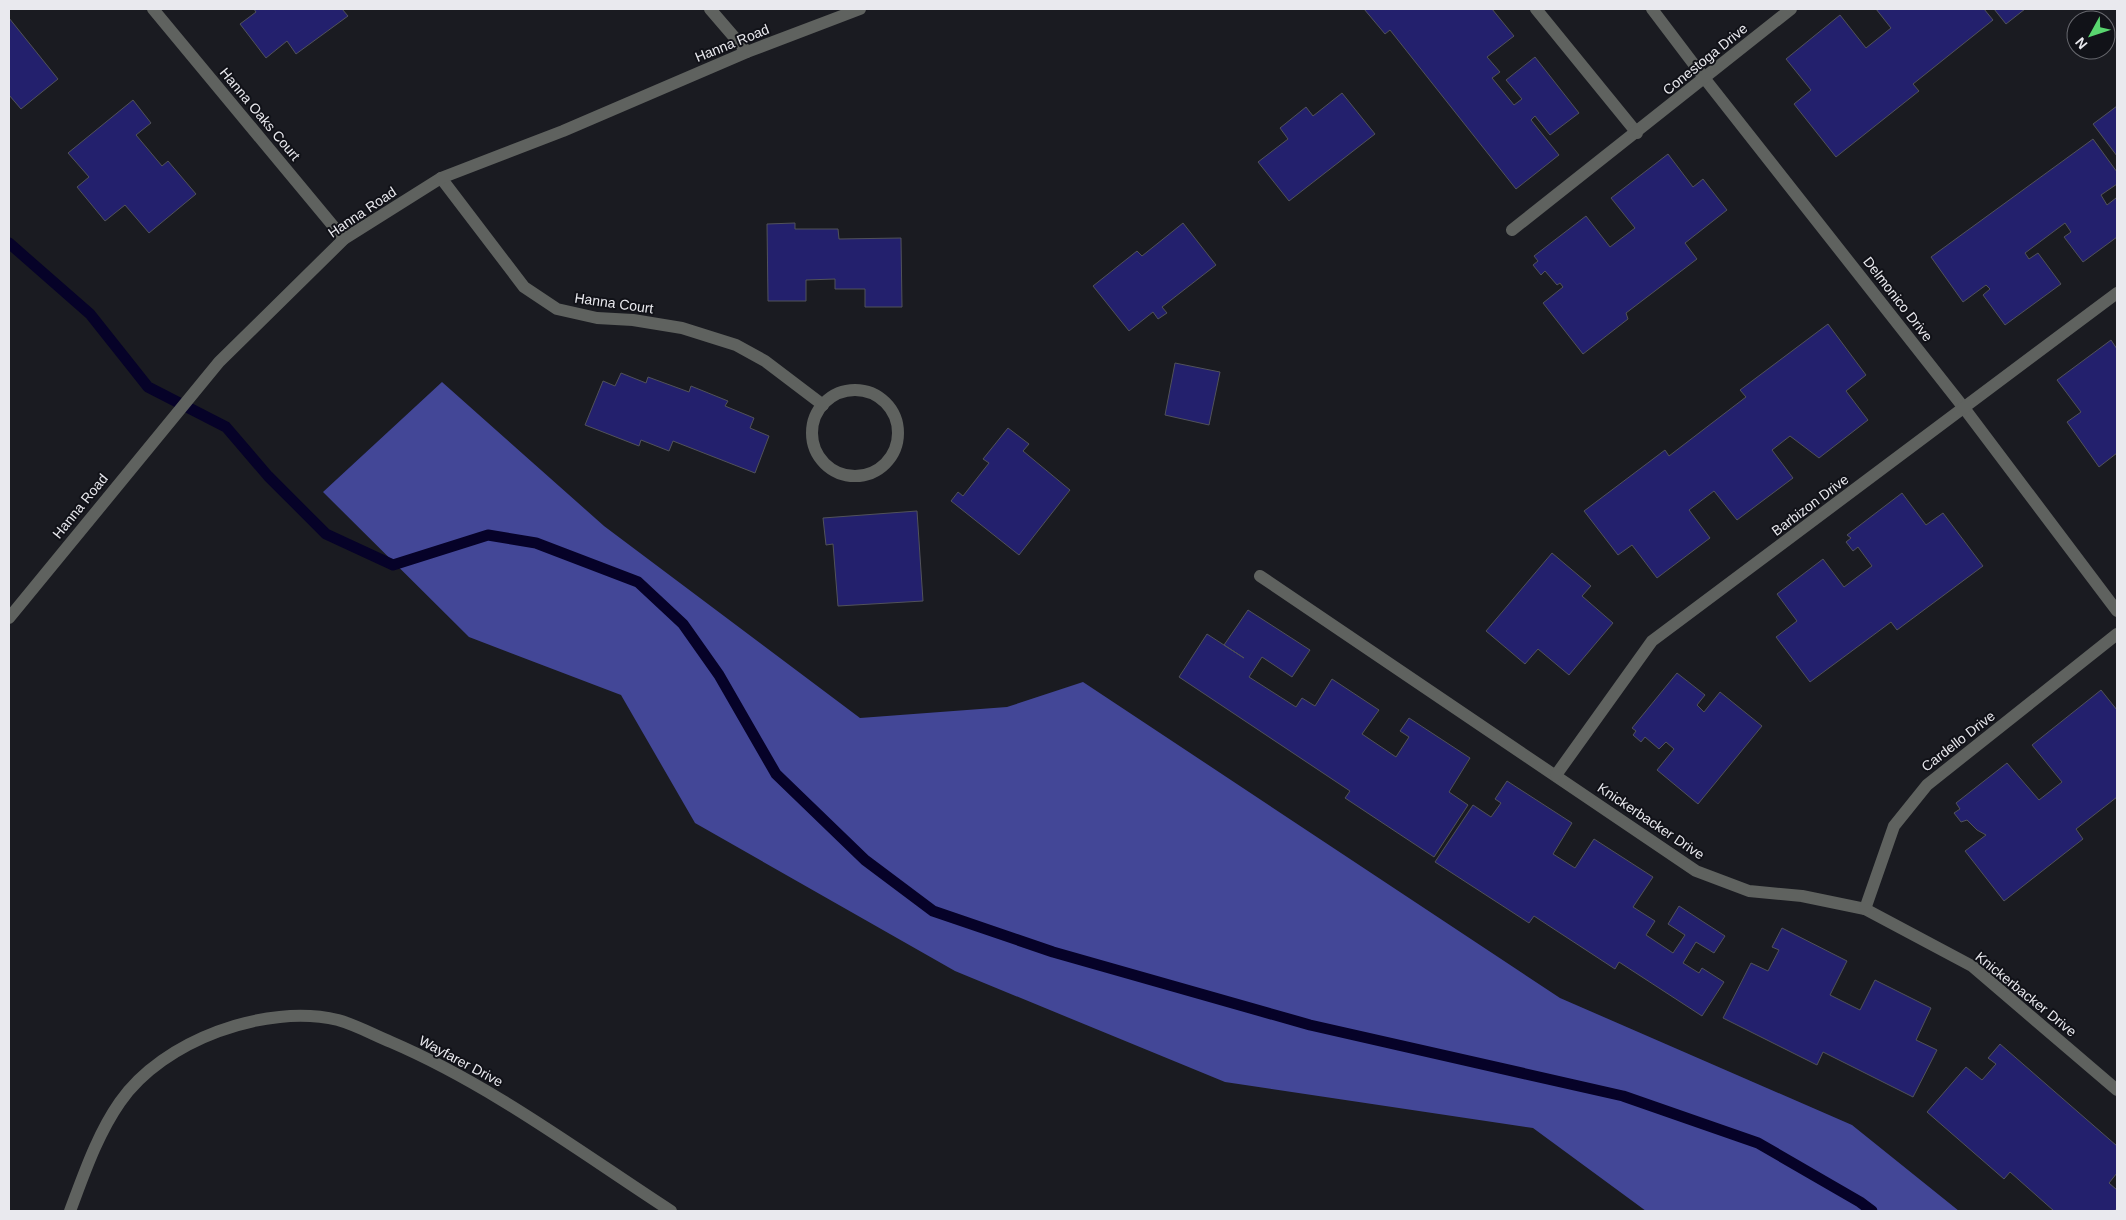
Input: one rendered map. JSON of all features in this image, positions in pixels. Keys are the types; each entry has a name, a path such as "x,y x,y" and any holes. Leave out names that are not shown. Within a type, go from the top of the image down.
{"street":[{"name":"Hanna Oaks Court","path":"153,9 344,239"},
{"path":"710,9 747,52"},
{"name":"Hanna Road","path":"9,618 219,362 344,239 441,178 562,131 747,52 860,9"},
{"path":"1536,9 1637,133"},
{"name":"Delmonico Drive","path":"1652,9 1964,408 2117,611"},
{"name":"Conestoga Drive","path":"1512,230 1637,133 1791,9"},
{"name":"Hanna Court","path":"441,178 524,288 557,309 597,318 633,320 682,328 736,345 765,361 823,405"},
{"name":"Barbizon Drive","path":"1556,775 1652,641 2117,293"},
{"path":"861,390 875,395 886,403 894,415 898,436 892,455 883,466 871,473 857,476 843,474 830,468 820,458 813,438 816,416 823,405 840,393 861,390"},
{"name":"Knickerbacker Drive","path":"1260,576 1696,871 1749,891 1802,896 1865,909 1972,966 2117,1090"},
{"name":"Cardello Drive","path":"1865,909 1894,826 1927,785 2117,634"},
{"name":"Wayfarer Drive","path":"70,1211 96,1145 121,1101 154,1067 179,1048 211,1034 271,1016 339,1020 416,1053 501,1100 671,1211"}],"shaded area":[{"path":"442,382 604,526 860,718 1007,707 1083,682 1560,998 1852,1125 1959,1211 1646,1211 1533,1128 1225,1082 955,971 695,823 621,695 469,637 323,492"}],"building":[{"path":"254,9 342,9 348,16 296,54 287,41 266,58 240,24 256,12"},
{"path":"1364,9 1492,9 1514,36 1487,57 1500,72 1492,78 1514,105 1522,99 1506,80 1535,57 1579,113 1550,135 1535,116 1531,120 1559,155 1516,189 1390,30 1385,34"},
{"path":"1876,9 1984,9 1993,20 1913,84 1919,91 1836,157 1794,104 1811,90 1786,59 1840,15 1866,48 1891,28"},
{"path":"1994,9 2025,9 2006,24"},
{"path":"9,18 58,79 21,109 9,95"},
{"path":"1342,93 1375,134 1289,201 1258,162 1288,139 1280,128 1306,107 1313,116"},
{"path":"133,100 151,123 136,135 162,166 168,161 196,194 149,233 125,205 105,221 77,187 89,177 68,153"},
{"path":"2117,106 2117,156 2093,124"},
{"path":"2093,139 2117,172 2117,184 2101,195 2107,205 2116,198 2117,237 2083,262 2064,237 2071,232 2065,223 2025,253 2029,259 2038,253 2061,284 2005,325 1983,295 1990,289 1986,285 1963,302 1931,257"},
{"path":"1668,154 1693,187 1703,179 1727,210 1685,243 1697,259 1626,313 1628,319 1583,354 1543,303 1563,287 1560,283 1557,285 1545,271 1541,275 1533,265 1538,261 1534,256 1586,216 1610,247 1635,228 1611,198"},
{"path":"795,223 795,229 838,229 839,239 901,238 902,307 865,307 865,289 835,289 835,279 806,280 806,301 768,301 767,224"},
{"path":"1183,223 1216,265 1162,307 1167,313 1158,319 1153,312 1129,331 1093,286 1137,251 1142,256"},
{"path":"1828,324 1866,375 1846,391 1868,420 1819,458 1790,436 1772,450 1793,478 1737,520 1714,491 1689,510 1710,538 1657,578 1632,545 1618,555 1584,511 1665,450 1669,456 1746,397 1740,390"},
{"path":"2111,340 2117,349 2117,453 2099,467 2067,422 2081,412 2057,380"},
{"path":"1175,363 1220,372 1209,425 1165,415"},
{"path":"621,373 646,383 648,377 689,392 691,386 728,401 725,406 754,418 750,428 769,436 755,473 673,441 669,451 641,440 639,446 585,425 603,381 615,386"},
{"path":"1008,428 1029,444 1023,451 1070,490 1019,555 951,501 958,492 963,496 989,463 983,459"},
{"path":"1902,493 1926,525 1943,513 1983,566 1897,630 1891,622 1810,682 1776,637 1797,621 1777,594 1823,559 1844,587 1872,566 1858,547 1853,551 1846,542 1851,538 1847,535"},
{"path":"917,511 923,601 838,606 833,544 826,545 823,518"},
{"path":"1552,553 1591,586 1582,596 1613,623 1569,675 1538,649 1525,664 1486,631"},
{"path":"1248,610 1310,650 1292,677 1262,657 1249,677 1296,707 1302,698 1315,706 1332,679 1379,710 1362,734 1396,757 1409,737 1400,731 1409,718 1470,758 1449,792 1468,805 1434,857 1345,798 1350,791 1179,677 1207,634 1244,658 1224,645"},
{"path":"1677,673 1705,695 1697,705 1704,712 1720,692 1762,726 1698,804 1657,770 1674,749 1666,742 1659,749 1645,737 1641,742 1633,735 1636,731 1632,728"},
{"path":"2101,690 2117,710 2117,797 2076,829 2083,839 2004,901 1965,851 1986,835 1977,830 1967,820 1961,822 1954,813 1960,809 1956,803 2007,763 2039,800 2062,782 2032,745"},
{"path":"1507,781 1572,823 1553,854 1575,868 1594,839 1653,877 1633,907 1655,921 1646,935 1673,953 1685,935 1668,924 1679,906 1725,936 1714,953 1696,942 1683,963 1699,973 1702,968 1724,982 1702,1016 1619,962 1615,969 1534,916 1529,923 1435,862 1473,805 1491,817 1501,803 1495,799"},
{"path":"1782,928 1847,961 1830,995 1860,1010 1875,980 1931,1008 1916,1040 1937,1050 1913,1097 1823,1052 1817,1065 1723,1018 1751,963 1768,971 1779,950 1772,947"},
{"path":"2000,1044 2117,1146 2117,1173 2109,1183 2117,1190 2117,1208 2115,1211 2054,1211 2010,1172 2004,1179 1927,1112 1966,1067 1982,1080 1996,1064 1988,1058"}],"waterway":[{"path":"9,243 90,314 148,387 226,427 268,476 326,534 393,565 488,535 536,543 638,582 683,624 719,675 776,774 865,860 933,911 1053,952 1310,1025 1623,1096 1758,1143 1860,1202 1872,1211"}]}
